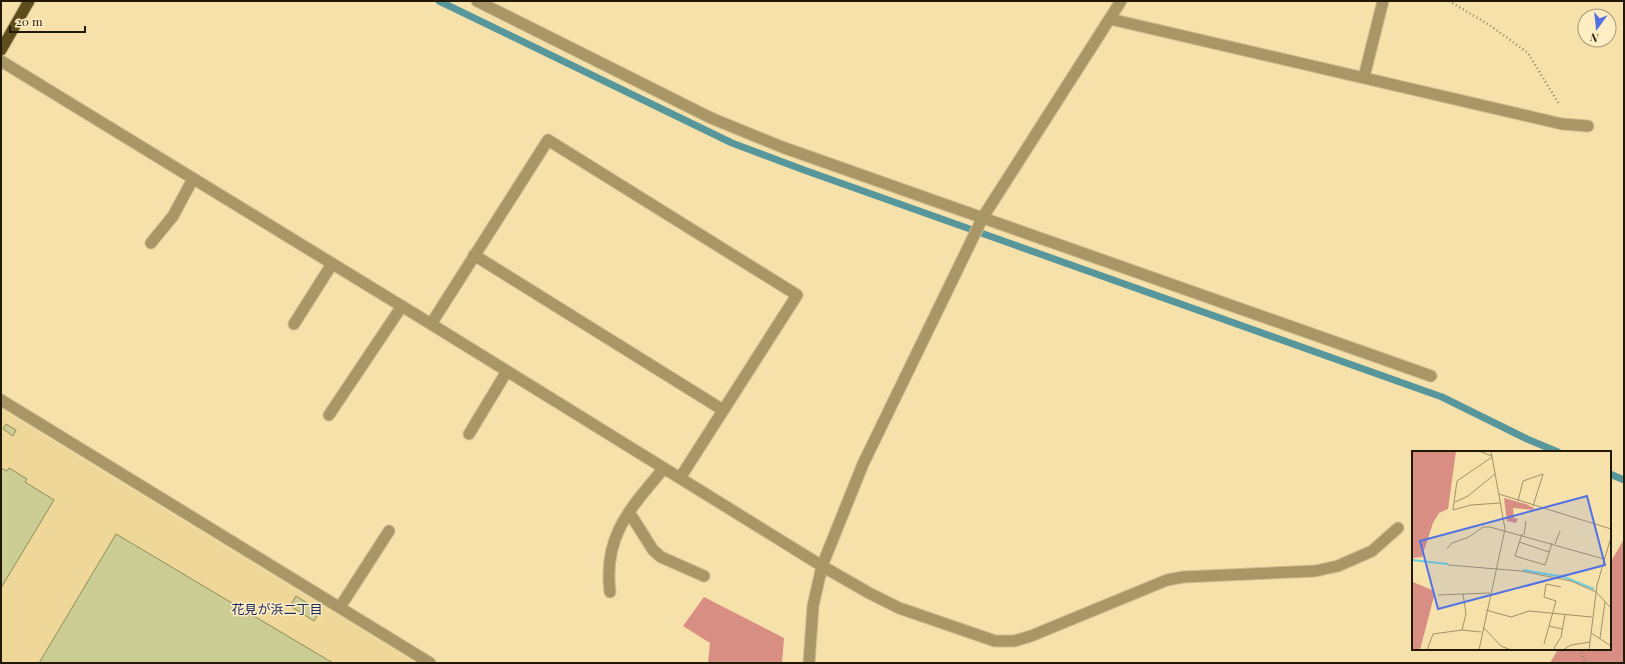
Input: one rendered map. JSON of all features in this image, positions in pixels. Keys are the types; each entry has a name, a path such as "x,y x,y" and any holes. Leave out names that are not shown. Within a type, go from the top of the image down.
{"highway":[{"path":"1,50 30,1"}],"street":[{"path":"476,1 711,118 782,147 984,217 1431,376"},
{"path":"809,663 813,606 822,566 863,464 984,217 1121,1"},
{"path":"1364,77 1384,1"},
{"path":"1110,19 1562,124 1588,126"},
{"path":"1,61 402,306 822,566 899,608 995,641 1014,640 1031,636 1167,580 1183,577 1315,571 1338,566 1372,551 1398,528"},
{"path":"431,324 548,140 797,295 680,478"},
{"path":"151,243 173,216 193,179"},
{"path":"474,255 723,410"},
{"path":"294,324 332,264"},
{"path":"329,415 402,306"},
{"path":"469,434 507,371"},
{"path":"1,400 430,663"},
{"path":"610,592 608,576 614,538 622,521 664,468"},
{"path":"629,512 653,550 661,557 704,576"},
{"path":"340,608 389,531"}],"path":[{"path":"1449,1 1491,26 1528,53 1562,108 1562,124"},
{"path":"1580,650 1586,663"}],"shaded area":[{"path":"1,409 416,663 1,663"},
{"path":"1624,539 1624,663 1550,663 1557,650 1611,650 1611,561"},
{"path":"704,597 784,638 782,663 708,663 710,643 683,626"}],"building":[{"path":"6,424 16,430 13,436 3,429"},
{"path":"1,468 7,471 9,468 27,479 25,482 54,500 1,588"},
{"path":"116,534 333,663 39,663"},
{"path":"296,596 320,611 314,621 290,606"}],"waterway":[{"path":"439,1 732,143 1442,397 1527,439 1556,451"},
{"path":"1611,474 1624,480"}],"district":[{"name":"花見が浜二丁目","path":"277,608"}]}
